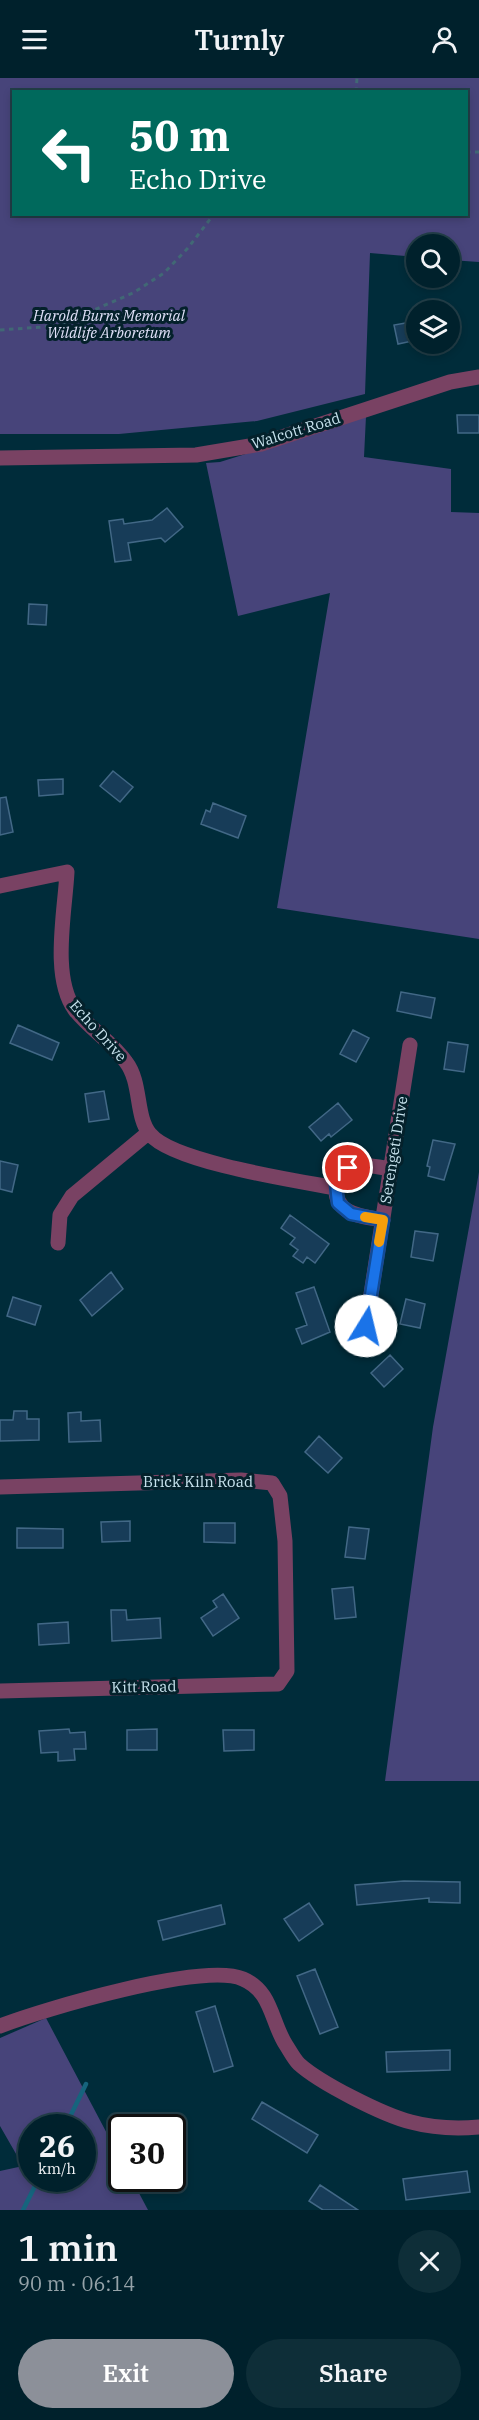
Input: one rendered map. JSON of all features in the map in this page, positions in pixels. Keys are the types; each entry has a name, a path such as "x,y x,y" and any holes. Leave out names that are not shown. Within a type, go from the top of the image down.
{"street":[{"name":"Walcott Road","path":"0,458 207,453 261,444 450,382 479,377"},
{"name":"Echo Drive","path":"0,886 67,872 61,963 67,995 86,1022 117,1051 131,1070 148,1133"},
{"name":"Serengeti Drive","path":"366,1326 410,1045"},
{"path":"58,1243 60,1215 65,1205 148,1133 167,1147 229,1167 336,1188"},
{"path":"383,1220 351,1214 344,1210 338,1203 336,1188 340,1175 357,1164 391,1169"},
{"name":"Brick Kiln Road","path":"0,1487 241,1480 272,1483 280,1496 285,1541 288,1632 287,1671 284,1675"},
{"name":"Kitt Road","path":"0,1691 278,1684 284,1675"},
{"path":"0,2026 36,2012 96,1996 219,1974 243,1979 265,1996 284,2042 299,2063 357,2100 410,2122 453,2129 479,2127"}],"path":[{"path":"0,330 57,326 133,293 164,273 188,248 212,216"}],"green space":[{"name":"Harold Burns Memorial Wildlife Arboretum","path":"0,78 479,78 479,262 460,261 460,234 406,234 406,256 370,253 365,394 257,421 119,434 0,434"},
{"path":"366,416 364,457 451,469 451,512 479,513 479,939 277,908 330,593 238,616 206,463 220,462"},
{"path":"479,1172 479,1781 385,1781 433,1427"},
{"path":"46,2018 108,2135 108,2192 138,2192 148,2210 0,2210 0,2171 18,2167 18,2192 96,2192 96,2114 18,2114 18,2157 0,2126 0,2038"}],"building":[{"path":"406,323 406,342 398,344 394,325"},
{"path":"457,415 479,415 479,433 458,433"},
{"path":"167,508 183,527 165,542 161,538 128,543 131,560 115,562 109,521 123,519 124,524 152,520"},
{"path":"29,604 47,605 46,625 28,624"},
{"path":"113,771 133,787 120,802 100,786"},
{"path":"63,779 63,794 39,796 38,780"},
{"path":"6,797 13,832 0,835 0,798"},
{"path":"213,803 246,816 238,838 201,824 206,810 210,812"},
{"path":"401,992 435,998 431,1018 397,1011"},
{"path":"18,1025 59,1043 52,1060 10,1043"},
{"path":"353,1030 369,1038 356,1062 340,1054"},
{"path":"448,1042 468,1045 464,1072 444,1069"},
{"path":"104,1091 109,1119 89,1122 85,1094"},
{"path":"338,1103 352,1120 331,1137 329,1134 321,1141 309,1127"},
{"path":"433,1140 455,1144 444,1180 428,1176 430,1167 427,1166"},
{"path":"0,1161 18,1165 12,1192 0,1189"},
{"path":"290,1215 329,1244 315,1263 307,1257 303,1263 293,1256 298,1250 290,1244 295,1238 281,1228"},
{"path":"415,1231 438,1234 433,1261 411,1257"},
{"path":"111,1272 123,1289 92,1316 80,1300"},
{"path":"314,1287 330,1332 302,1344 296,1329 307,1325 296,1293"},
{"path":"13,1297 41,1306 35,1325 7,1316"},
{"path":"406,1299 425,1304 420,1328 400,1324"},
{"path":"390,1355 403,1369 384,1387 371,1373"},
{"path":"14,1411 27,1411 27,1419 39,1419 39,1440 0,1441 0,1420 13,1420"},
{"path":"81,1412 81,1421 100,1420 101,1441 69,1442 68,1413"},
{"path":"319,1436 342,1458 328,1473 305,1452"},
{"path":"130,1521 130,1541 102,1542 101,1522"},
{"path":"204,1523 235,1523 235,1543 204,1542"},
{"path":"349,1527 369,1529 365,1559 345,1557"},
{"path":"17,1528 63,1529 63,1548 17,1548"},
{"path":"353,1587 356,1617 335,1619 332,1589"},
{"path":"223,1594 239,1618 213,1636 201,1618 217,1607 213,1601"},
{"path":"111,1610 126,1610 127,1620 160,1618 161,1638 112,1641"},
{"path":"68,1622 69,1643 39,1645 38,1624"},
{"path":"69,1729 70,1733 85,1732 86,1749 74,1749 75,1760 58,1761 58,1752 41,1753 39,1731"},
{"path":"157,1729 157,1750 127,1750 127,1730"},
{"path":"223,1730 254,1730 254,1750 224,1751"},
{"path":"404,1881 460,1882 460,1903 429,1902 429,1898 357,1905 355,1885"},
{"path":"309,1903 323,1924 299,1941 284,1919"},
{"path":"221,1905 225,1924 163,1940 158,1921"},
{"path":"315,1969 338,2027 320,2034 297,1976"},
{"path":"215,2006 233,2066 214,2072 196,2012"},
{"path":"450,2050 450,2070 387,2072 386,2052"},
{"path":"262,2102 318,2135 307,2153 252,2119"},
{"path":"467,2171 470,2192 406,2200 403,2179"},
{"path":"320,2185 358,2210 323,2210 309,2201"}],"waterway":[{"path":"71,2114 86,2084"},
{"path":"23,2210 32,2192"}],"slow traffic":[{"path":"365,1217 383,1220 379,1242"}],"route":[{"path":"348,1168 340,1175 336,1184 338,1203 351,1214 383,1220 366,1326"}]}
